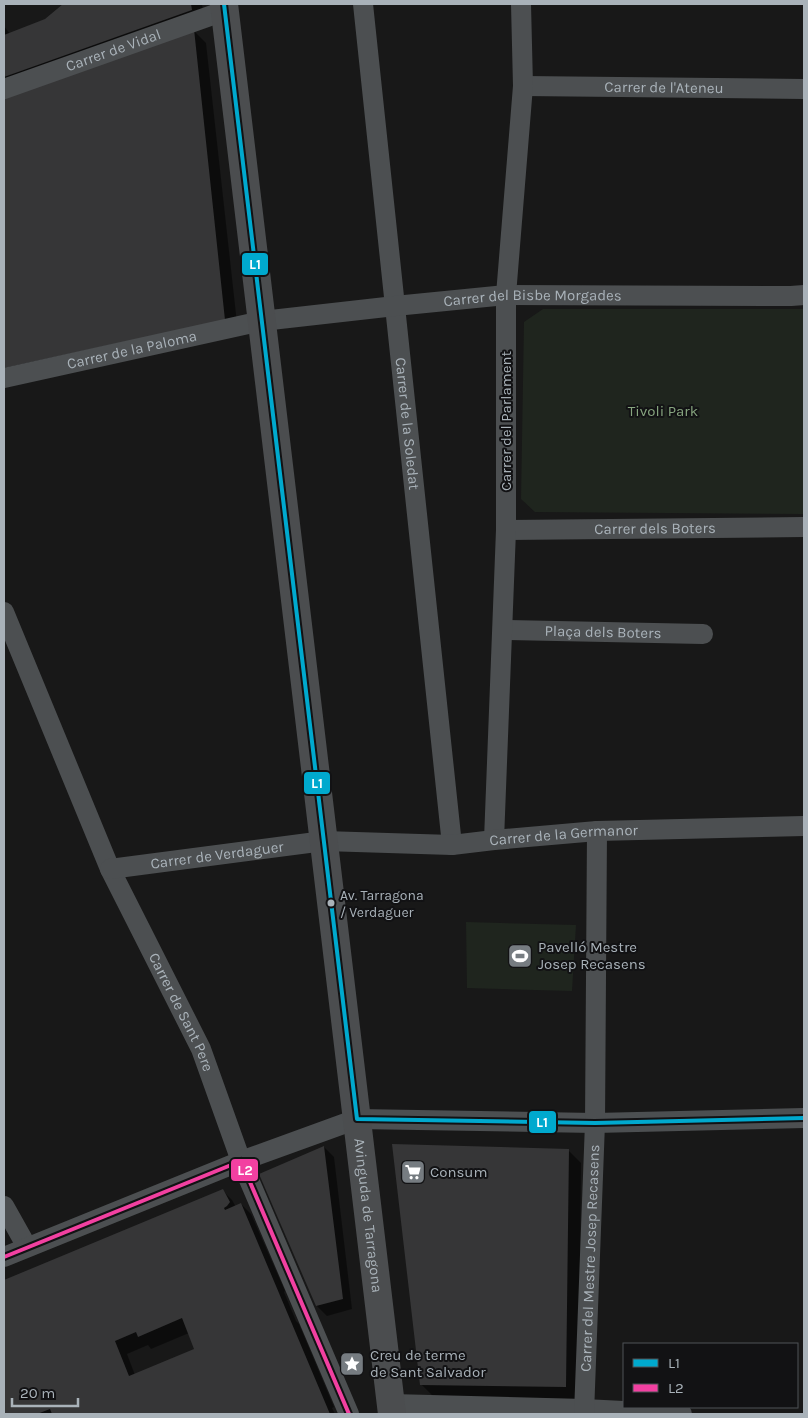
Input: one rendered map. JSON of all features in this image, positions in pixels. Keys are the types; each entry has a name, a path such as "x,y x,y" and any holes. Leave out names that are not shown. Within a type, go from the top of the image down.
{"street":[{"name":"Carrer de la Soledat","path":"363,4 452,845"},
{"name":"Carrer del Parlament","path":"494,840 506,530 506,295 523,86 521,4"},
{"name":"Carrer de Vidal","path":"4,89 224,7"},
{"name":"Avinguda de Tarragona","path":"224,7 391,1409"},
{"name":"Carrer de l'Ateneu","path":"523,86 804,89"},
{"name":"Carrer del Bisbe Morgades","path":"262,321 506,295 804,295"},
{"name":"Carrer de la Paloma","path":"4,378 262,321"},
{"name":"Carrer dels Boters","path":"506,530 804,527"},
{"name":"Carrer de Sant Pere","path":"5,620 110,869 201,1049 240,1161 349,1414"},
{"name":"Plaça dels Boters","path":"503,630 703,634"},
{"name":"Carrer de la Germanor","path":"324,841 452,845 597,831 804,826"},
{"name":"Carrer del Mestre Josep Recasens","path":"584,1411 595,1123 597,831"},
{"name":"Carrer de Verdaguer","path":"110,869 324,841"},
{"path":"4,1257 240,1161 357,1119 595,1123 804,1118"},
{"path":"4,1206 27,1247"},
{"path":"391,1409 682,1414"}],"green space":[{"name":"Tivoli Park","path":"543,309 804,309 804,514 535,512 521,499 524,322"},
{"name":"Pavelló Mestre Josep Recasens","path":"466,922 576,925 572,991 467,988"}],"building":[{"path":"63,4 191,4 192,10 4,77 4,35 45,19"},
{"path":"194,29 225,320 4,368 4,98"},
{"path":"392,1144 569,1149 566,1387 420,1385"},
{"path":"324,1146 343,1299 316,1306 259,1174"},
{"path":"223,1189 230,1202 224,1208 225,1210 241,1203 330,1414 52,1414 50,1409 37,1414 4,1414 4,1280","holes":["182,1318 194,1349 129,1376 115,1341 136,1332 138,1337"]}],"transit line":[{"name":"L1","path":"224,4 357,1119 595,1123 804,1118"},
{"name":"L2","path":"4,1257 241,1161 349,1414"}],"place":[{"name":"Av. Tarragona / Verdaguer","path":"331,903"},
{"name":"Pavelló Mestre Josep Recasens","path":"520,956"},
{"name":"Consum","path":"413,1172"},
{"name":"Creu de terme de Sant Salvador","path":"352,1364"}]}
